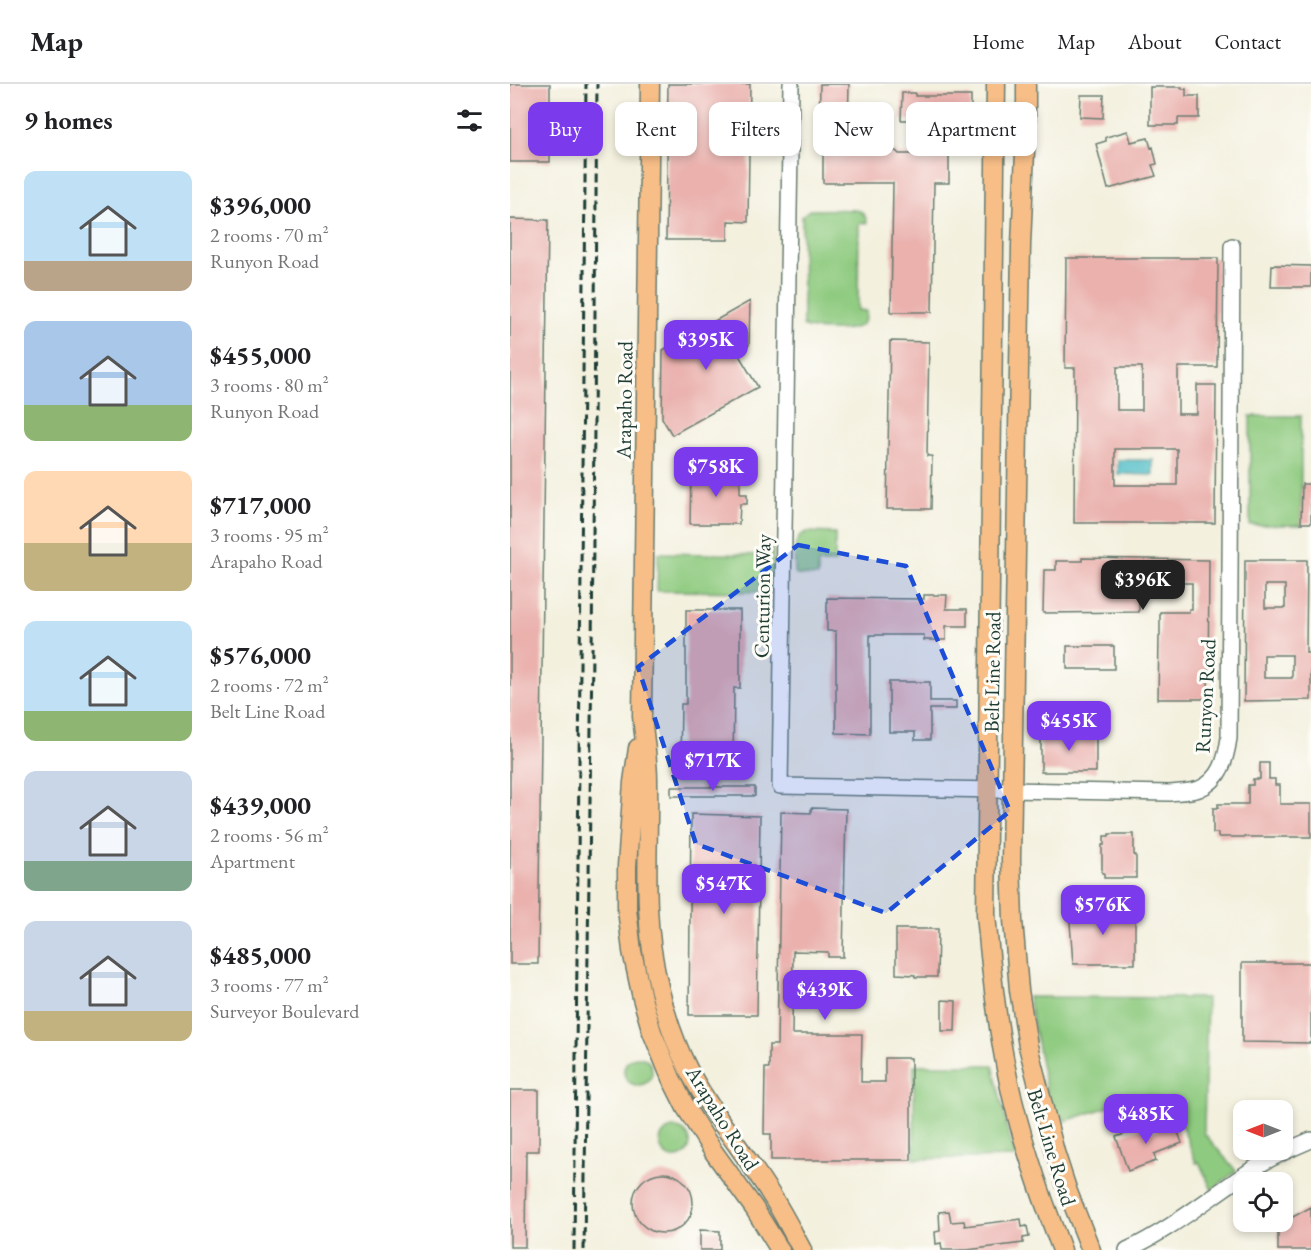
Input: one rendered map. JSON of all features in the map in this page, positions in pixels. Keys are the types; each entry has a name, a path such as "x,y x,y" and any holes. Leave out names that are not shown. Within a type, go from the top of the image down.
{"main road":[{"name":"Arapaho Road","path":"650,84 642,716 648,778 647,877 651,942 659,988 688,1069 716,1117 773,1198 802,1250"},
{"name":"Belt Line Road","path":"1026,84 1021,245 1012,789 1013,920 1019,990 1028,1046 1055,1152 1091,1250"},
{"name":"Belt Line Road","path":"994,86 994,317 986,914 994,995 1009,1083 1041,1195 1062,1250"},
{"path":"994,317 1007,316 1013,320 1019,356"},
{"path":"992,466 1003,474 1004,523 1006,531 1017,540"},
{"path":"991,530 1001,536 1006,547 1006,587 1015,604"},
{"name":"Arapaho Road","path":"642,716 633,782 627,866 627,909 632,951 642,998 652,1032 671,1078 692,1117 780,1250"},
{"path":"1003,1050 1028,1046"},
{"path":"671,1078 688,1069"}],"street":[{"name":"Centurion Way","path":"780,786 791,84"},
{"name":"Runyon Road","path":"780,786 1170,793 1198,790 1216,778 1227,754 1229,738 1232,246"},
{"path":"1127,1250 1162,1231 1257,1166 1311,1140"}],"highlighted area":[{"path":"798,545 906,566 1010,811 886,913 696,844 638,667"}],"green space":[{"path":"809,210 856,210 862,212 866,218 867,223 859,223 858,310 866,311 864,322 860,326 830,330 803,326 802,216"},
{"path":"1250,416 1301,416 1301,525 1250,525"},
{"path":"806,532 835,533 835,563 818,563 818,576 797,575 795,572 796,544 801,535"},
{"path":"763,545 773,547 773,590 770,592 657,591 658,553 763,555"},
{"path":"1028,997 1207,998 1204,1133 1236,1171 1212,1190 1199,1162 1196,1163 1178,1116 1165,1101 1145,1095 1065,1121 1063,1116 1051,1115"},
{"path":"638,1057 648,1061 652,1071 648,1081 638,1085 628,1081 624,1071 628,1061"},
{"path":"914,1065 993,1065 1006,1126 1016,1157 914,1159"},
{"path":"675,1128 681,1129 689,1137 689,1149 681,1157 675,1158 669,1157 661,1149 660,1143 661,1137 669,1129"}],"water":[{"path":"1118,460 1153,460 1153,475 1118,474"}],"building":[{"path":"510,84 550,84 550,102 528,102 528,156 550,156 550,162 510,162"},
{"path":"668,84 750,84 750,102 709,102 709,156 749,156 748,222 728,221 728,240 666,240 667,156 697,156 697,102 668,102"},
{"path":"820,84 849,84 849,102 820,102"},
{"path":"1150,87 1182,87 1186,89 1186,96 1199,96 1199,118 1178,118 1178,125 1150,125"},
{"path":"902,93 915,93 915,96 971,96 971,102 906,102 906,120 901,120"},
{"path":"1081,95 1104,95 1103,118 1080,117"},
{"path":"1128,131 1131,142 1148,138 1157,164 1152,165 1156,176 1108,189 1096,144 1106,141 1106,137"},
{"path":"894,151 896,151 906,156 949,156 949,183 934,183 932,312 891,312 893,183 823,183 823,156 894,156"},
{"path":"510,219 548,220 538,964 510,964"},
{"path":"1066,258 1218,258 1217,367 1178,367 1178,414 1197,414 1197,385 1216,385 1215,523 1074,523 1075,368 1065,368","holes":["1117,367 1142,367 1142,410 1117,410","1115,449 1177,449 1177,485 1115,485"]},
{"path":"1272,265 1311,266 1311,287 1271,287"},
{"path":"750,301 749,345 737,352 758,387 672,435 662,418 663,350"},
{"path":"890,341 929,342 927,456 932,456 931,509 887,509"},
{"path":"691,472 740,473 740,494 747,494 747,504 740,504 739,524 690,524"},
{"path":"1302,484 1311,484 1311,523 1301,523"},
{"path":"1082,558 1209,560 1208,699 1158,699 1160,612 1189,612 1189,609 1192,609 1192,583 1139,581 1139,612 1043,613 1044,570 1056,570 1056,561 1082,561"},
{"path":"1245,560 1307,560 1306,653 1311,653 1311,700 1244,701","holes":["1265,585 1285,585 1285,608 1265,608","1264,655 1292,655 1292,678 1264,678"]},
{"path":"924,595 947,595 946,609 967,609 967,626 946,626 946,640 924,640 924,635 870,635 870,734 836,733 836,631 827,631 827,598 924,599"},
{"path":"686,610 740,610 740,688 734,688 733,765 680,765 681,704 686,704"},
{"path":"1067,646 1114,646 1114,669 1067,669"},
{"path":"889,682 930,682 930,701 956,701 956,709 930,709 930,740 915,740 915,732 889,732"},
{"path":"1049,732 1096,732 1096,772 1041,772 1041,739"},
{"path":"1260,763 1269,763 1269,779 1275,779 1275,785 1280,785 1280,804 1311,804 1311,837 1218,837 1218,833 1213,833 1213,808 1218,808 1218,804 1248,804 1248,785 1253,785 1253,779 1260,779"},
{"path":"671,787 755,787 755,796 671,796"},
{"path":"811,808 846,809 843,957 828,957 828,952 793,951 792,1034 862,1034 861,1082 885,1082 885,1058 911,1058 911,1160 771,1160 771,1134 764,1134 765,1068 769,1068 769,1045 777,1045 781,812 811,813"},
{"path":"691,814 760,816 757,1015 689,1015"},
{"path":"1109,834 1134,834 1136,878 1104,878 1102,845 1104,845 1104,836 1109,836"},
{"path":"1069,909 1135,909 1135,964 1073,964"},
{"path":"896,929 938,929 937,977 896,974"},
{"path":"1242,963 1311,963 1311,1043 1242,1042"},
{"path":"942,1000 956,1001 955,1031 942,1031"},
{"path":"510,1090 539,1090 539,1151 526,1151 525,1247 510,1247"},
{"path":"1175,1124 1182,1143 1154,1154 1156,1161 1128,1171 1116,1137 1144,1127 1147,1134"},
{"path":"663,1173 680,1178 688,1186 693,1203 688,1220 680,1228 663,1233 646,1228 638,1220 633,1203 638,1186 646,1178"},
{"path":"1311,1207 1311,1250 1278,1250 1278,1232 1293,1232 1293,1217"},
{"path":"949,1211 951,1222 964,1221 965,1226 1021,1219 1022,1227 1027,1226 1029,1237 1023,1238 1023,1243 967,1250 942,1250 941,1243 936,1244 935,1232 940,1231 939,1212"},
{"path":"700,1230 720,1231 720,1250 700,1250"}],"railway":[{"path":"574,1250 586,84"},
{"path":"584,1250 597,84"}]}
